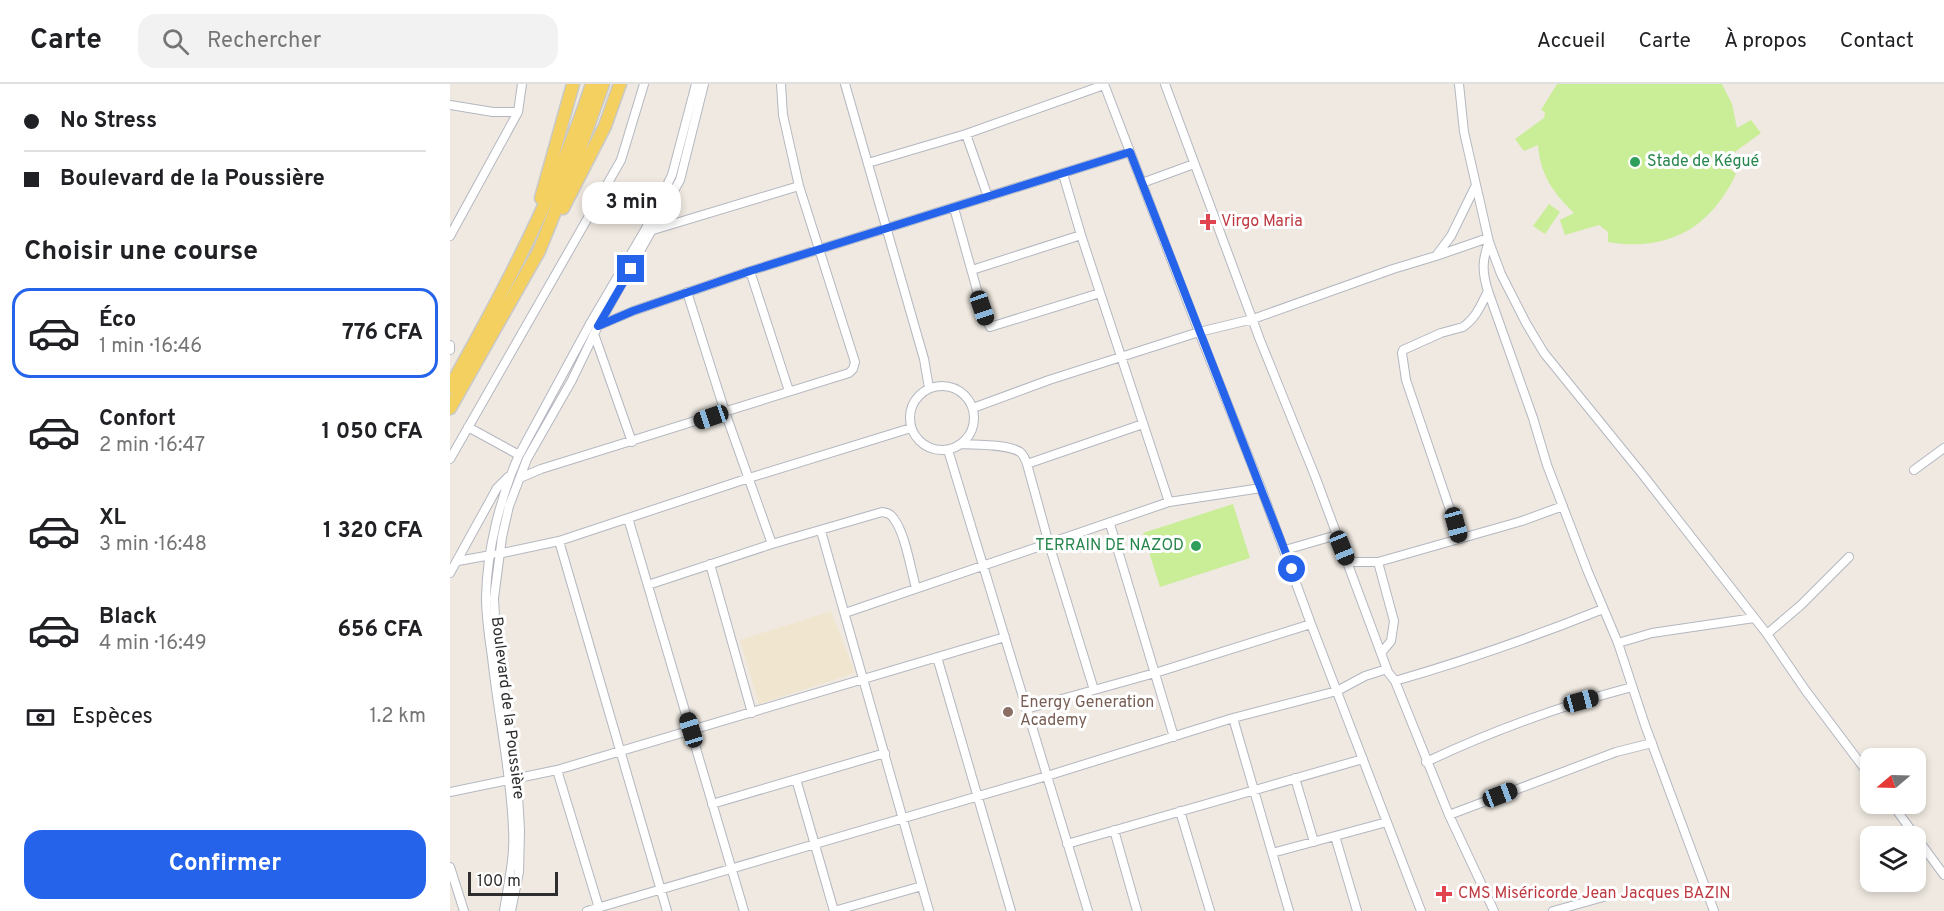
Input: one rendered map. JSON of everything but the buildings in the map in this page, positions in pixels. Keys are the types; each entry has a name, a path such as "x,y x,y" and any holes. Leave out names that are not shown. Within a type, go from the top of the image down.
{"main road":[{"path":"527,244 573,84"},
{"path":"539,251 590,108 592,84"},
{"path":"450,387 502,294 603,84"},
{"path":"450,408 585,169 605,126 620,84"}],"street":[{"path":"450,236 518,112 522,84"},
{"path":"450,459 621,160 644,84"},
{"name":"Boulevard de la Poussière","path":"494,554 527,459 572,380 594,334 595,324 672,175 696,84"},
{"name":"Boulevard de la Poussière","path":"511,911 519,872 520,848 496,635 494,598 494,554 510,476 519,455 653,230 680,180 704,84"},
{"path":"520,478 541,469 849,373 853,369 855,362 799,186 783,115 781,84"},
{"path":"845,84 924,359 929,388"},
{"path":"868,163 966,134 1104,84 1199,332 1262,488 1311,624 1421,911"},
{"path":"1165,84 1252,319 1348,562 1387,671 1395,681 1426,762 1494,911"},
{"path":"1458,84 1464,132 1488,240 1501,274 1544,353 1767,634 1860,763"},
{"path":"450,105 493,112 518,112"},
{"path":"966,134 988,197"},
{"path":"595,324 886,227 954,208 1130,152"},
{"path":"1142,183 1194,164"},
{"path":"1063,174 1168,502"},
{"path":"653,230 799,186"},
{"path":"1436,256 1451,236 1475,187"},
{"path":"954,208 982,308 990,327 1100,293"},
{"path":"972,270 1081,235"},
{"path":"973,408 1121,357 1199,332 1252,319 1402,266 1488,240"},
{"path":"1488,240 1483,258 1484,278 1488,291 1563,506 1618,643 1714,911"},
{"path":"750,271 789,391"},
{"path":"1460,539 1406,380 1402,353 1403,350 1428,338 1463,327 1473,318 1488,291"},
{"path":"687,292 725,412 772,544"},
{"path":"594,334 632,441"},
{"path":"450,345 450,350"},
{"path":"939,385 960,390 968,398 973,408 975,418 969,437 962,444 948,450 930,448 916,437 911,428 910,419 914,401 920,393 929,388 939,385"},
{"path":"1027,464 1143,424"},
{"path":"468,427 519,455"},
{"path":"458,561 559,541 749,478 911,428"},
{"path":"962,444 1008,448 1024,456 1094,690"},
{"path":"1914,470 1944,448"},
{"path":"948,450 1088,911"},
{"path":"450,573 497,488 510,476"},
{"path":"845,613 1110,524 1168,502 1262,488"},
{"path":"1348,562 1377,562 1522,521 1563,506"},
{"path":"648,585 772,544 882,512 889,513 899,528 916,588"},
{"path":"628,518 744,911"},
{"path":"1110,524 1174,737"},
{"path":"821,531 930,911"},
{"path":"1285,550 1337,535"},
{"path":"559,541 667,911"},
{"path":"1767,634 1801,605 1849,557"},
{"path":"1377,562 1394,621 1392,641 1381,653"},
{"path":"710,564 752,712"},
{"path":"1395,681 1566,624 1603,609"},
{"path":"1618,643 1652,633 1754,618"},
{"path":"1026,709 1155,674 1311,624"},
{"path":"450,792 557,770 1005,637"},
{"path":"937,657 1011,911"},
{"path":"587,911 1047,776 1233,718 1337,691 1365,676 1387,671"},
{"path":"1426,762 1520,721 1632,687"},
{"path":"1233,718 1289,911"},
{"path":"1449,815 1606,755 1652,743"},
{"path":"712,804 885,753"},
{"path":"1067,844 1363,759"},
{"path":"557,770 599,908"},
{"path":"1295,778 1314,842"},
{"name":"Boulevard de la Poussière","path":"504,911 513,848 513,779"},
{"path":"796,779 834,911 922,886"},
{"path":"1180,811 1210,911"},
{"path":"1899,814 1944,875"},
{"path":"1272,853 1387,822"},
{"path":"1114,830 1137,911"},
{"path":"1335,836 1357,911"},
{"path":"450,867 464,911"},
{"path":"1553,911 1607,896"}],"shaded area":[{"path":"831,611 855,673 759,704 740,640"}],"green space":[{"name":"Stade de Kégué","path":"1557,84 1722,84 1732,104 1737,128 1751,120 1761,133 1732,154 1728,167 1736,174 1725,193 1700,222 1684,232 1668,239 1629,244 1608,242 1608,232 1599,225 1565,235 1560,220 1574,213 1549,182 1539,155 1538,145 1524,151 1515,139 1544,118 1545,112 1541,110"},
{"path":"1549,204 1560,212 1545,234 1533,226"},
{"name":"TERRAIN DE NAZOD","path":"1233,504 1250,558 1160,587 1143,533"}],"place":[{"name":"Stade de Kégué","path":"1635,162"},
{"name":"Virgo Maria","path":"1208,222"},
{"name":"TERRAIN DE NAZOD","path":"1196,546"},
{"name":"Energy Generation Academy","path":"1008,712"},
{"name":"CMS Miséricorde Jean Jacques BAZIN","path":"1444,894"}],"route":[{"path":"631,269 598,326 633,311 750,271 1130,152 1292,569"}]}
